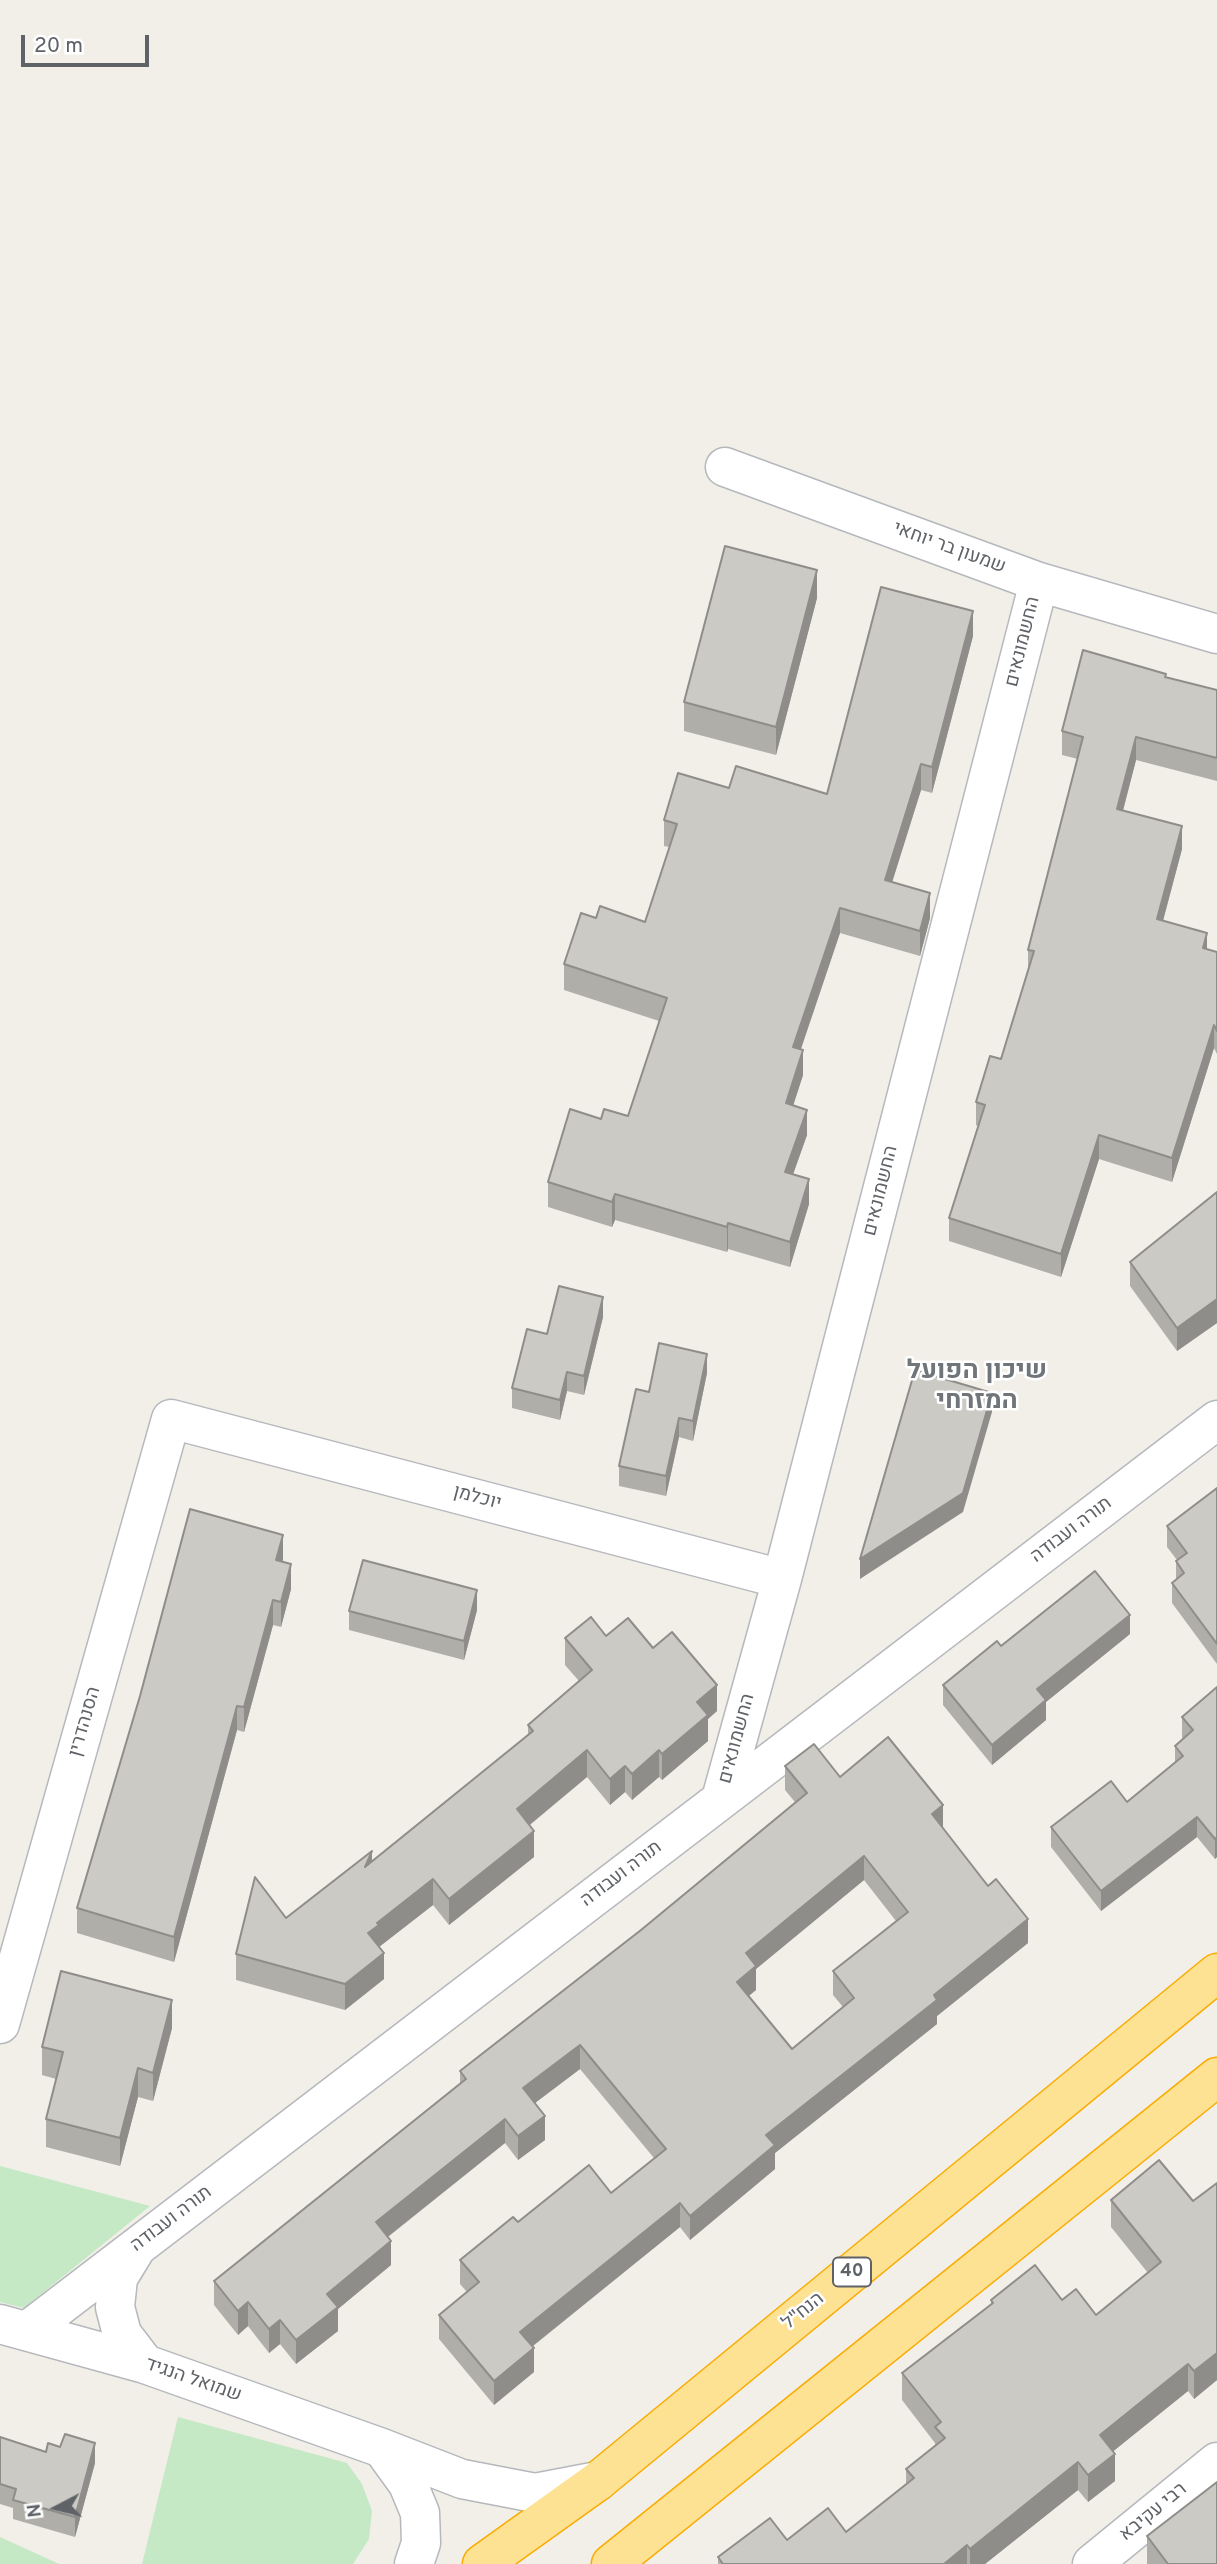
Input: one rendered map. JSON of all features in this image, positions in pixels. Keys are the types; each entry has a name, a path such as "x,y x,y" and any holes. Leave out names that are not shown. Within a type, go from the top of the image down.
{"highway":[{"name":"הנח\"ל","path":"482,2564 598,2480 1217,1973"},
{"path":"611,2564 1217,2077"}],"street":[{"name":"שמעון בר יוחאי","path":"724,467 1039,582 1217,634"},
{"name":"החשמונאים","path":"721,1799 782,1578 1039,582"},
{"name":"יוכלמן","path":"171,1419 782,1578"},
{"name":"הסנהדרין","path":"0,2024 171,1419"},
{"name":"תורה ועבודה","path":"14,2328 137,2247 1217,1420"},
{"path":"137,2247 118,2278 115,2306 122,2334 145,2364"},
{"name":"שמואל הנגיד","path":"14,2328 145,2364 382,2448 462,2480 535,2493 598,2480"},
{"path":"382,2448 408,2484 420,2513 421,2543 414,2564"},
{"name":"רבי עקיבא","path":"1092,2564 1217,2462"}],"green space":[{"path":"0,2166 150,2206 24,2308 0,2302"},
{"path":"178,2417 347,2463 362,2484 372,2511 369,2539 353,2564 142,2564"},
{"path":"0,2537 59,2564 0,2564"}],"building":[{"path":"725,546 817,570 776,727 684,702"},
{"path":"881,587 973,611 932,767 921,764 885,880 930,893 920,931 840,908 793,1047 803,1050 786,1103 807,1110 785,1172 809,1179 790,1242 728,1223 727,1227 615,1194 612,1202 548,1182 570,1109 601,1119 604,1109 628,1116 667,998 564,964 581,913 596,918 600,906 645,922 677,824 664,820 678,773 729,788 736,766 827,794"},
{"path":"1083,650 1166,674 1165,677 1217,690 1217,758 1136,737 1117,809 1182,826 1157,919 1207,933 1203,948 1217,952 1217,1031 1214,1025 1172,1158 1099,1135 1061,1254 949,1218 985,1105 976,1102 990,1056 1001,1059 1034,951 1028,950 1083,737 1062,731"},
{"path":"1217,1192 1217,1299 1177,1328 1130,1262"},
{"path":"559,1286 603,1297 584,1376 567,1372 560,1400 512,1388 527,1329 547,1334"},
{"path":"659,1343 707,1354 693,1421 679,1418 666,1476 619,1466 636,1389 649,1392"},
{"path":"915,1370 992,1393 963,1493 860,1559"},
{"path":"1217,1488 1217,1644 1172,1583 1184,1573 1176,1561 1187,1553 1167,1526"},
{"path":"190,1509 283,1535 276,1560 291,1564 281,1602 273,1600 244,1707 237,1706 174,1937 77,1908 140,1696"},
{"path":"363,1560 477,1590 464,1641 349,1611"},
{"path":"1095,1571 1130,1615 1037,1689 1046,1700 992,1745 943,1685 997,1641 1001,1646"},
{"path":"591,1617 606,1636 628,1618 653,1648 672,1632 717,1685 697,1702 708,1715 662,1754 659,1750 632,1774 625,1766 610,1779 587,1750 517,1809 534,1831 449,1899 433,1879 377,1923 379,1925 368,1933 384,1953 345,1984 236,1954 255,1877 286,1918 372,1851 365,1867 533,1731 528,1725 592,1670 565,1638"},
{"path":"1217,1687 1217,1837 1215,1839 1197,1817 1101,1891 1051,1827 1111,1781 1127,1802 1183,1756 1175,1746 1193,1730 1182,1717"},
{"path":"888,1737 943,1805 932,1814 988,1886 996,1879 1028,1919 934,1995 937,2000 766,2135 775,2145 690,2216 680,2203 520,2332 534,2348 494,2381 439,2315 479,2282 460,2260 513,2217 518,2222 589,2165 611,2193 666,2149 580,2045 523,2088 545,2116 518,2136 505,2119 376,2222 391,2241 327,2294 338,2307 296,2340 280,2320 269,2329 248,2302 238,2311 214,2281 466,2079 460,2071 641,1930 807,1793 785,1766 814,1744 840,1777","holes":["864,1856 908,1912 833,1971 854,1998 792,2049 737,1982 756,1966 746,1953"]},
{"path":"61,1971 172,2000 153,2073 138,2068 120,2138 46,2119 63,2052 42,2047"},
{"path":"1159,2160 1193,2201 1217,2183 1217,2353 1194,2371 1188,2364 1100,2435 1115,2454 1088,2475 1078,2462 970,2549 967,2545 944,2564 723,2564 718,2557 770,2518 787,2540 828,2508 846,2532 914,2478 906,2469 945,2438 935,2427 941,2422 902,2373 993,2303 991,2300 1035,2265 1062,2300 1076,2289 1096,2315 1161,2262 1111,2200"},
{"path":"65,2434 95,2443 75,2517 13,2500 16,2489 0,2484 0,2437 46,2452 48,2443 60,2447"},
{"path":"1217,2482 1217,2564 1168,2564 1147,2536"}],"district":[{"name":"שיכון הפועל המזרחי","path":"977,1388"}]}
